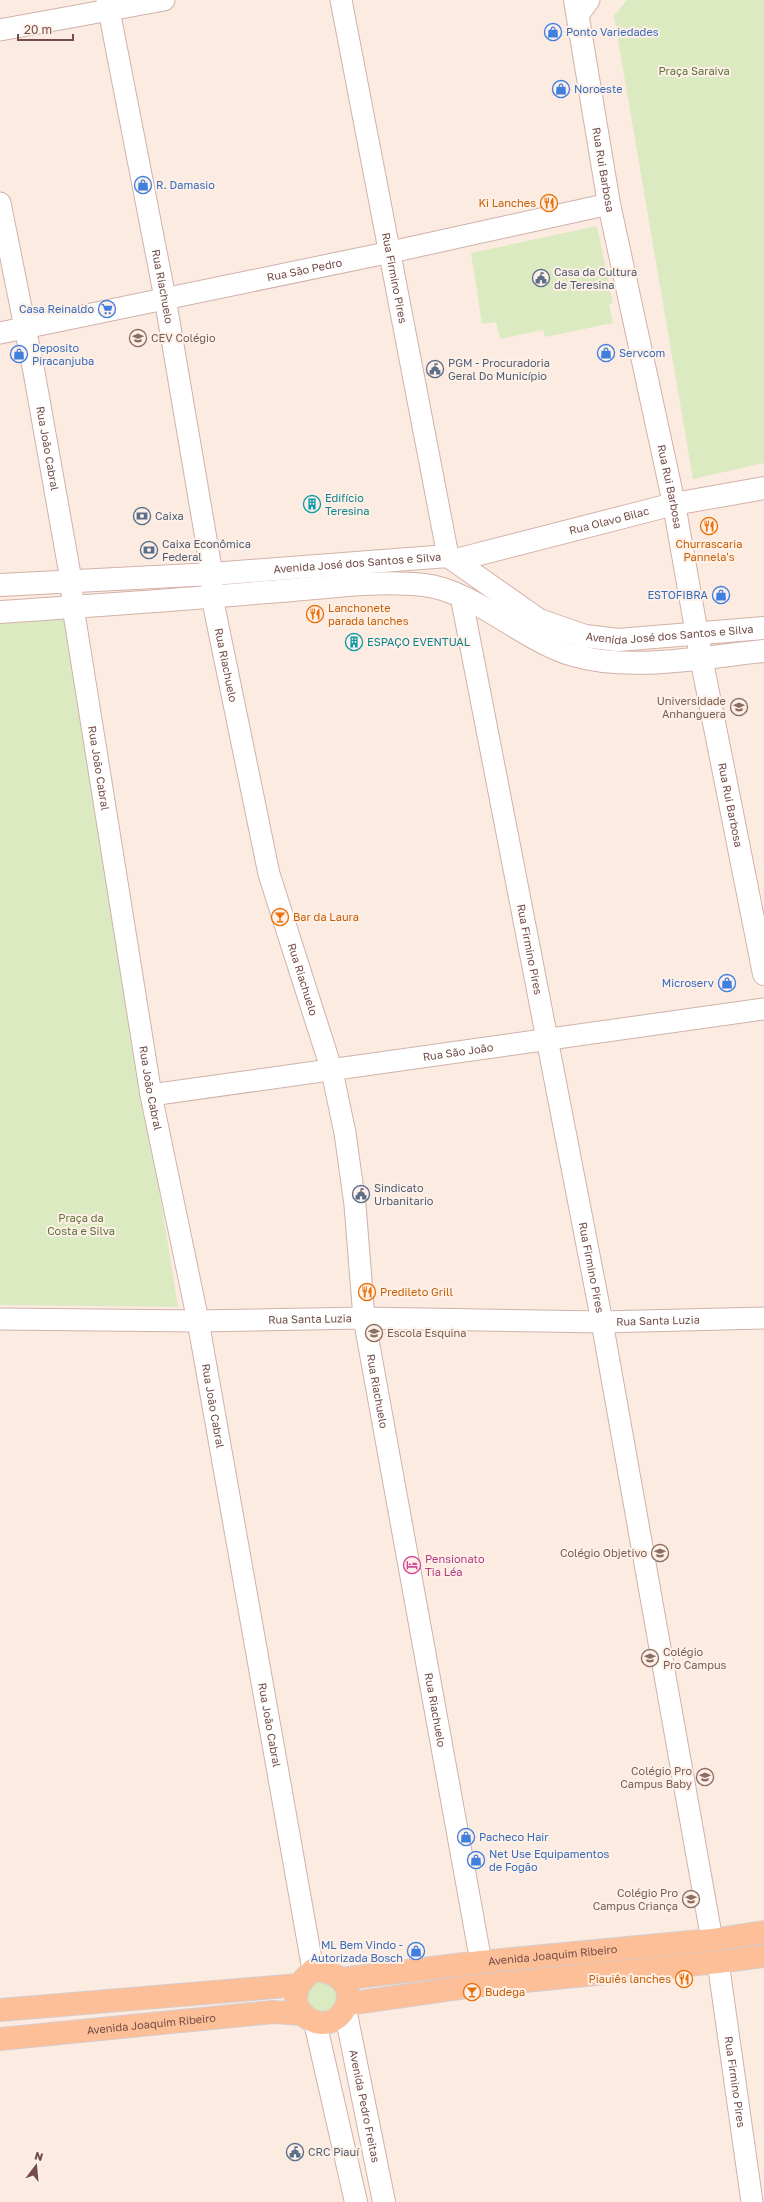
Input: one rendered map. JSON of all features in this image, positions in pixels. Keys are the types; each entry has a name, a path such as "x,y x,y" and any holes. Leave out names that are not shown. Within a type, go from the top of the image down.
{"main road":[{"name":"Rua Rui Barbosa","path":"581,5 609,204 674,504 698,633 701,657 764,974"},
{"name":"Rua Olavo Bilac","path":"452,558 674,504 764,488"},
{"name":"Avenida José dos Santos e Silva","path":"0,585 71,580 212,574 452,558 539,620 585,636 618,640 764,628"},
{"name":"Avenida José dos Santos e Silva","path":"0,612 390,584 424,585 461,596 528,635 572,655 604,661 640,664 764,652"},
{"name":"Avenida Joaquim Ribeiro","path":"341,1979 481,1962 712,1940 764,1932"},
{"name":"Avenida Joaquim Ribeiro","path":"346,2007 473,1986 718,1962 764,1956"},
{"path":"0,2010 306,1978 327,1971 341,1979 348,1993 346,2007 333,2020 309,2018"},
{"path":"306,1978 296,1999 309,2018 356,2202"},
{"name":"Avenida Pedro Freitas","path":"346,2007 384,2202"},
{"name":"Avenida Joaquim Ribeiro","path":"0,2039 273,2012 309,2018"}],"street":[{"path":"0,30 108,4 164,0"},
{"name":"Rua Firmino Pires","path":"341,0 452,558"},
{"name":"Rua Riachuelo","path":"108,4 165,298 212,574 212,597 269,874 332,1071 351,1170 364,1318 481,1962"},
{"name":"Rua João Cabral","path":"0,203 25,328 71,580 73,607 151,1095 198,1321 306,1978"},
{"name":"Rua São Pedro","path":"0,334 165,298 391,252 609,204"},
{"name":"Rua Firmino Pires","path":"461,596 602,1322 712,1940"},
{"name":"Rua São João","path":"151,1095 332,1071 546,1038 764,1008"},
{"name":"Rua Santa Luzia","path":"0,1318 198,1321 364,1318 602,1322 764,1318"},
{"name":"Rua Firmino Pires","path":"718,1962 752,2202"}],"green space":[{"name":"Praça Saraiva","path":"627,0 764,0 764,463 693,479 614,16"},
{"name":"Casa da Cultura de Teresina","path":"597,226 613,303 609,304 613,323 545,337 543,330 500,339 496,322 482,324 471,253"},
{"name":"Praça da Costa e Silva","path":"67,619 178,1307 0,1305 0,623"},
{"path":"329,1979 341,2000 327,2015 308,2010 304,1990 309,1982"}],"place":[{"name":"Ponto Variedades","path":"553,32"},
{"name":"Noroeste","path":"561,89"},
{"name":"R. Damasio","path":"143,185"},
{"name":"Ki Lanches","path":"549,203"},
{"name":"Casa da Cultura de Teresina","path":"541,278"},
{"name":"Casa Reinaldo","path":"107,309"},
{"name":"CEV Colégio","path":"138,338"},
{"name":"Servcom","path":"606,353"},
{"name":"Deposito Piracanjuba","path":"19,354"},
{"name":"PGM - Procuradoria Geral Do Município","path":"435,369"},
{"name":"Edifício Teresina","path":"312,504"},
{"name":"Caixa","path":"142,516"},
{"name":"Churrascaria Pannela's","path":"709,526"},
{"name":"Caixa Econômica Federal","path":"149,550"},
{"name":"ESTOFIBRA","path":"721,595"},
{"name":"Lanchonete parada lanches","path":"315,614"},
{"name":"ESPAÇO EVENTUAL","path":"354,642"},
{"name":"Universidade Anhanguera","path":"739,707"},
{"name":"Bar da Laura","path":"280,917"},
{"name":"Microserv","path":"727,983"},
{"name":"Sindicato Urbanitario","path":"361,1194"},
{"name":"Predileto Grill","path":"367,1292"},
{"name":"Escola Esquina","path":"374,1333"},
{"name":"Colégio Objetivo","path":"660,1553"},
{"name":"Pensionato Tia Léa","path":"412,1565"},
{"name":"Colégio Pro Campus","path":"650,1658"},
{"name":"Colégio Pro Campus Baby","path":"705,1777"},
{"name":"Pacheco Hair","path":"466,1837"},
{"name":"Net Use Equipamentos de Fogão","path":"476,1860"},
{"name":"Colégio Pro Campus Criança","path":"691,1899"},
{"name":"ML Bem Vindo - Autorizada Bosch","path":"416,1951"},
{"name":"Piauiês lanches","path":"684,1979"},
{"name":"Budega","path":"472,1992"},
{"name":"CRC Piauí","path":"295,2152"}]}
